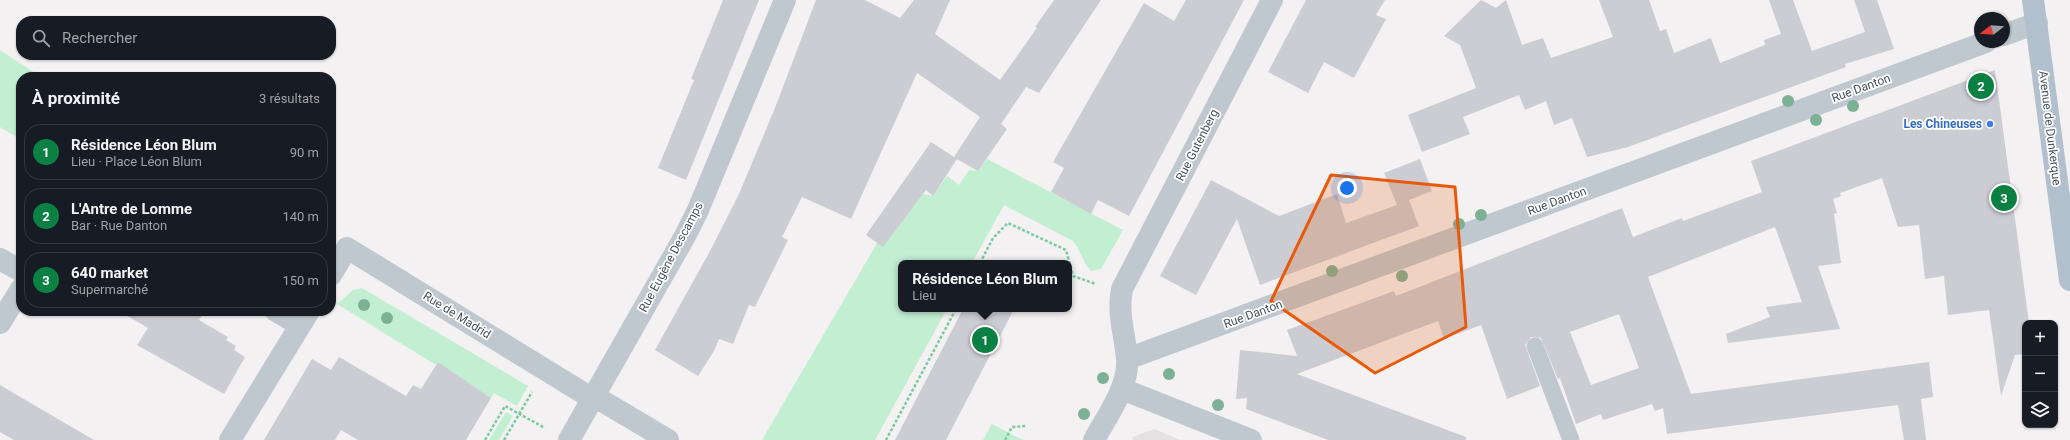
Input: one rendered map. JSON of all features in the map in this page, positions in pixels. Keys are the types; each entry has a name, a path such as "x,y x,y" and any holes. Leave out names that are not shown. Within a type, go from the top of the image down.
{"main road":[{"name":"Avenue de Dunkerque","path":"2033,0 2067,240 2070,280"}],"street":[{"name":"Rue Eugène Descamps","path":"569,440 698,210 785,0"},
{"name":"Rue Gutenberg","path":"1122,289 1272,0"},
{"path":"2010,33 2037,23"},
{"name":"Rue Danton","path":"1127,359 1180,341 1974,46"},
{"name":"Rue de Madrid","path":"336,267 347,248 554,376 593,399 604,402 668,440"},
{"path":"0,259 16,268"},
{"path":"1094,440 1122,389 1125,380 1127,359 1119,302 1122,289"},
{"path":"0,324 16,297"},
{"path":"230,440 304,318"},
{"path":"1122,389 1251,440"}],"lane":[{"path":"1535,346 1571,440"}],"path":[{"path":"982,260 993,238 1008,223 1066,250 1069,260"},
{"path":"1072,272 1073,276 1104,287 1122,289"},
{"path":"886,440 954,312"},
{"path":"504,440 520,415 536,385 554,376"},
{"path":"485,440 505,406 546,428 549,422"},
{"path":"1005,440 1012,427 1026,426"}],"highlighted area":[{"path":"1331,175 1455,187 1466,327 1375,373 1271,301"}],"shaded area":[{"path":"1154,429 1181,440 1132,440 1133,437"}],"green space":[{"path":"0,50 33,72 16,72 16,137 0,127"},
{"path":"987,159 1123,230 1101,269 1091,271 1073,241 1004,205 974,260 898,260 898,312 945,312 875,440 762,440 883,233 923,194 933,196 947,176 959,185 969,170 978,171"},
{"path":"362,288 528,386 517,406 494,393 491,398 438,362 436,365 337,304 353,290"},
{"path":"506,412 513,416 499,440 489,440"},
{"path":"992,424 1023,440 983,440"}],"building":[{"path":"723,0 759,0 686,180 658,168 694,80 691,79"},
{"path":"816,0 865,0 900,18 914,0 950,0 935,34 1000,80 1037,28 1035,27 1054,0 1101,0 1039,93 1026,87 1001,124 1007,129 978,171 957,159 933,196 926,190 883,247 866,235 931,142 954,157 980,117 917,73 851,219 802,197 782,237 788,240 755,307 749,305 733,344 719,339 714,351 698,376 655,350 709,253 739,194 775,108"},
{"path":"1186,0 1244,0 1129,216 1098,200 1091,214 1051,192 1064,168 1053,162 1144,3 1174,21"},
{"path":"1306,0 1385,0 1376,15 1386,19 1354,78 1324,62 1308,93 1268,72"},
{"path":"1481,0 1496,8 1506,0 1522,45 1543,38 1551,58 1613,37 1599,0 1649,0 1660,31 1666,29 1674,53 1711,38 1720,63 1765,45 1764,40 1781,34 1769,0 1793,0 1812,51 1865,32 1854,0 1877,0 1894,49 1845,64 1846,67 1628,147 1587,157 1572,118 1554,125 1546,101 1525,110 1519,95 1463,117 1470,134 1422,152 1408,115 1476,88 1460,45 1444,36"},
{"path":"1995,70 2029,320 2022,320 2022,354 2015,355 2001,396 1989,310 1948,315 1944,276 1925,279 1919,225 1898,227 1882,178 1840,193 1841,196 1833,199 1837,213 1834,214 1841,263 1818,266 1840,329 1728,343 1726,334 1770,317 1766,307 1802,302 1775,227 1648,277 1691,394 1929,362 1933,397 1921,399 1926,440 1904,440 1898,405 1667,434 1663,408 1655,411 1652,404 1603,420 1601,414 1576,424 1560,378 1558,379 1541,338 1531,337 1525,345 1540,386 1507,399 1481,325 1444,339 1438,321 1297,374 1466,437 1466,440 1328,440 1246,409 1247,398 1236,399 1240,350 1297,356 1287,330 1394,291 1396,296 1622,208 1633,237 1682,218 1683,221 1762,192 1751,161","holes":["1619,314 1639,368 1591,385 1570,332"]},
{"path":"1420,159 1432,191 1409,200 1419,226 1260,285 1237,219 1196,295 1160,276 1211,180 1279,216 1337,194 1346,223 1397,205 1384,173"},
{"path":"961,312 1012,312 946,440 895,440"},
{"path":"128,316 202,316 199,320 228,337 226,340 236,346 234,350 245,357 224,394 137,345 148,328"},
{"path":"339,357 406,396 413,385 421,389 438,362 491,398 466,440 358,440 341,430 335,440 264,440 312,359 331,370"},
{"path":"0,385 94,440 14,440 0,432"}],"place":[{"name":"L'Antre de Lomme","path":"1981,86"},
{"name":"Les Chineuses","path":"1990,124"},
{"name":"640 market","path":"2004,198"},
{"name":"Résidence Léon Blum","path":"985,340"}]}
